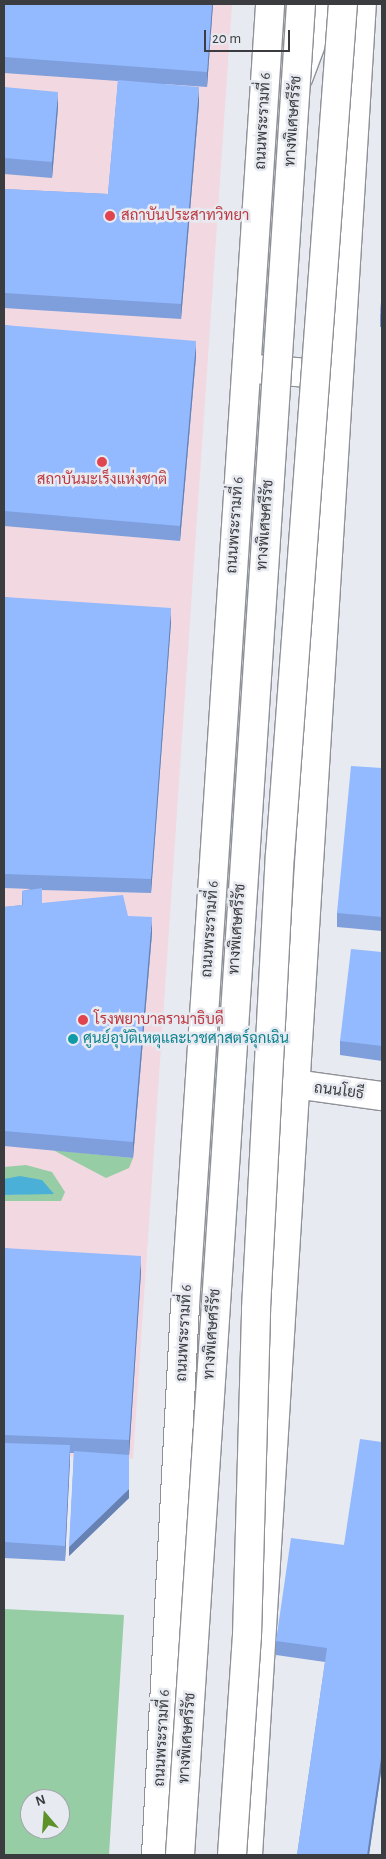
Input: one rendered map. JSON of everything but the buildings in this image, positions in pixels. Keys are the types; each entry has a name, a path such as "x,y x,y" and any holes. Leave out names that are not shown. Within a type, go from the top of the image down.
{"main road":[{"name":"ถนนพระรามที่ 6","path":"156,1855 185,1306 246,368 261,178 270,4"},
{"name":"ทางพิเศษศรีรัช","path":"180,1855 301,4"},
{"path":"261,178 326,4"},
{"path":"232,1855 246,1636 256,1299 280,856 343,4"},
{"path":"248,1855 295,1084 342,375 362,4"},
{"path":"246,368 342,375"},
{"name":"ถนนโยธี","path":"295,1084 382,1096"}],"shaded area":[{"path":"4,4 232,4 133,1459 4,1454"}],"green space":[{"path":"53,1150 133,1158 129,1168 106,1178"},
{"path":"26,1165 52,1172 65,1192 61,1201 4,1201 4,1195 53,1193 5,1185 4,1190 4,1167"},
{"path":"4,1609 124,1615 109,1855 4,1855"}],"water":[{"path":"20,1176 42,1180 54,1194 4,1195 4,1179"}],"place":[{"name":"สถาบันประสาทวิทยา","path":"110,216"},
{"name":"สถาบันมะเร็งแห่งชาติ","path":"102,462"},
{"name":"โรงพยาบาลรามาธิบดี","path":"83,1020"},
{"name":"ศูนย์อุบัติเหตุและเวชศาสตร์ฉุกเฉิน","path":"73,1039"}]}
